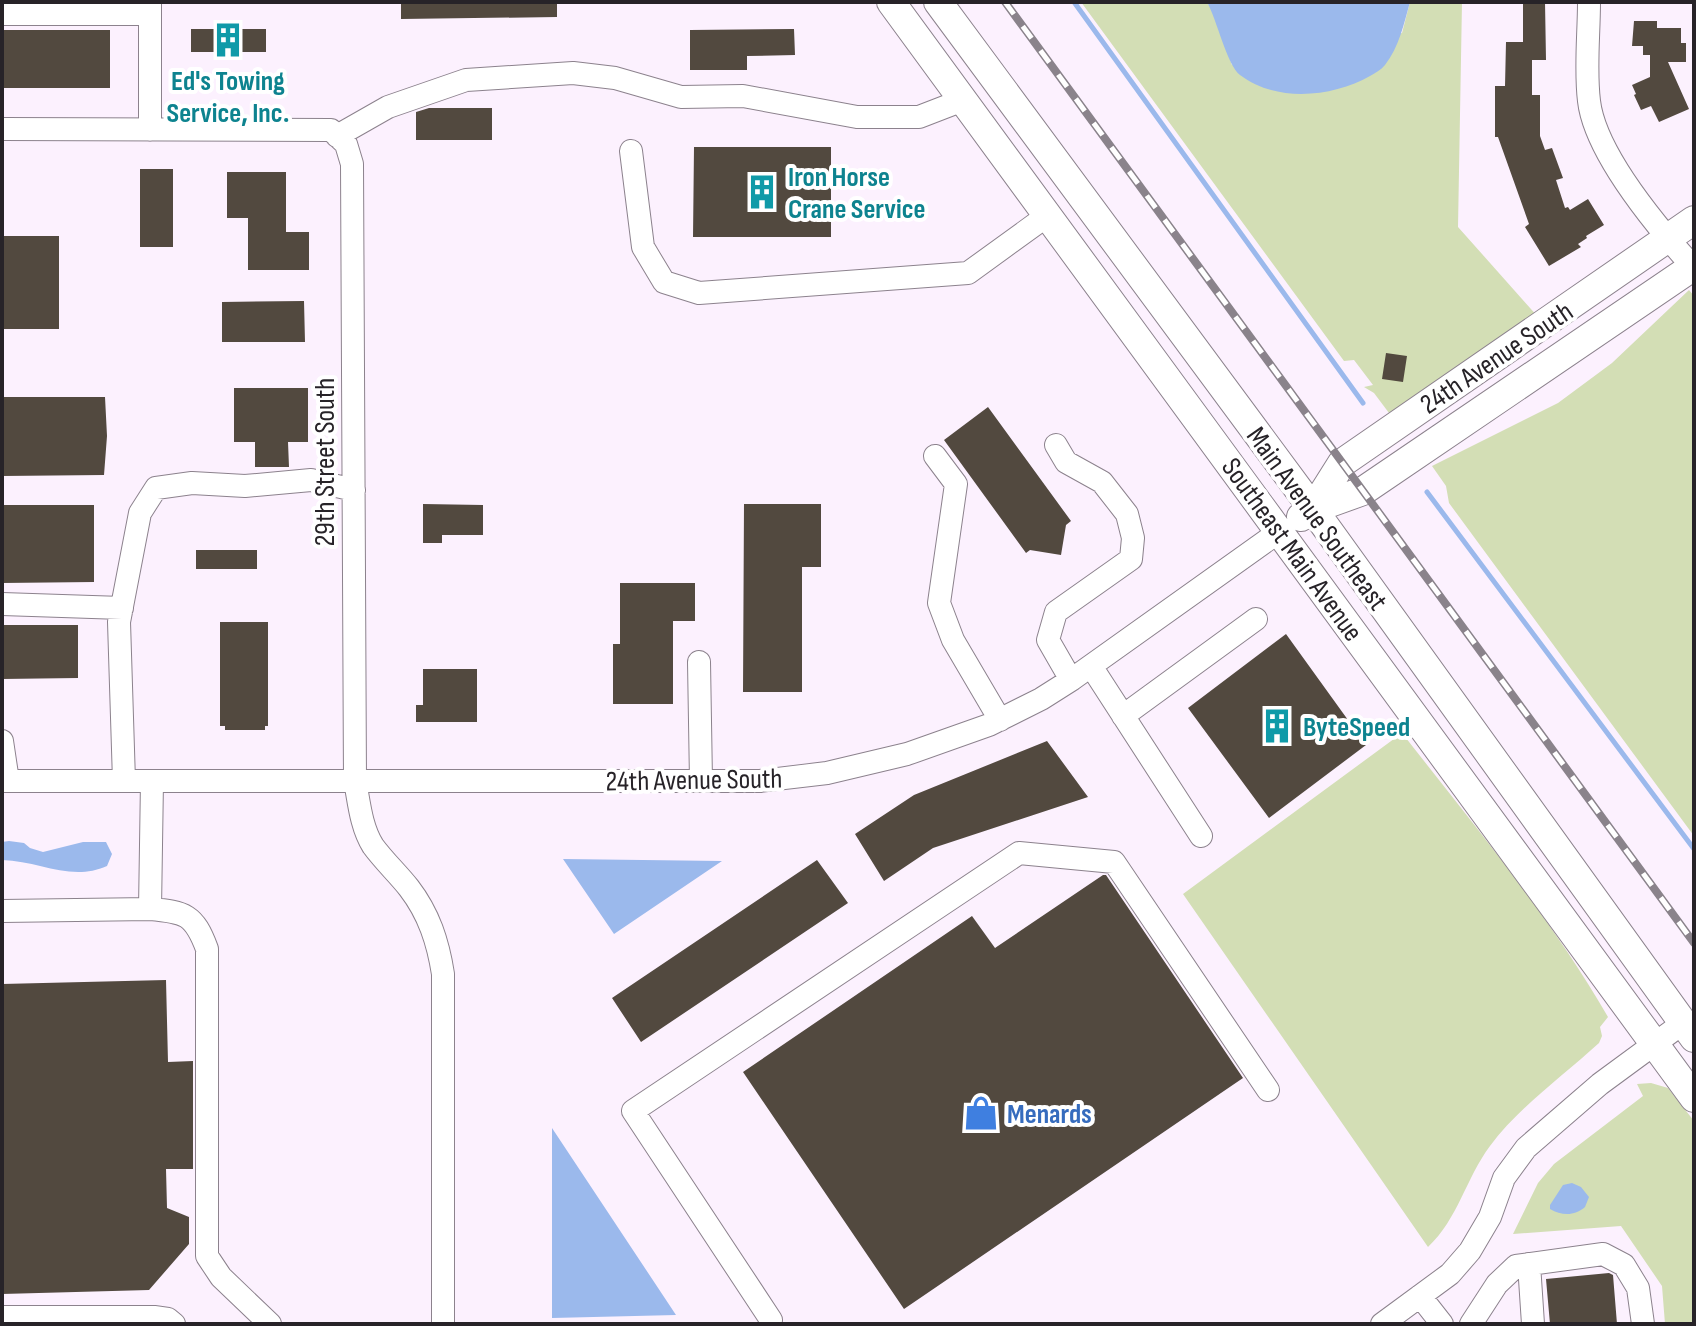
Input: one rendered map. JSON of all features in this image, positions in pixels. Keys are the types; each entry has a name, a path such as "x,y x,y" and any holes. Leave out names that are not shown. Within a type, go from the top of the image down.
{"main road":[{"name":"Southeast Main Avenue","path":"891,2 1694,1098"},
{"name":"Main Avenue Southeast","path":"938,2 1313,509 1689,1030"},
{"name":"24th Avenue South","path":"1313,509 1342,463 1694,220"},
{"name":"24th Avenue South","path":"1280,531 1313,509 1363,491 1693,267"}],"street":[{"path":"1589,2 1589,101 1597,135 1612,162 1668,239 1693,267"},
{"path":"2,14 150,8 150,130"},
{"path":"2,129 331,130 342,140 388,107 466,80 573,73 615,78 681,97 743,96 857,117 919,117 963,100"},
{"name":"29th Street South","path":"342,140 352,164 355,781 363,824 372,845 411,890 428,918 439,946 443,974 443,1324"},
{"path":"631,151 643,247 664,282 699,293 968,273 1048,215"},
{"path":"1056,445 1066,462 1102,482 1127,514 1133,538 1131,559 1056,612 1048,640 1071,680"},
{"path":"935,456 956,484 939,603 953,640 1000,720"},
{"path":"124,781 119,622 140,513 156,488 192,483 245,486 311,480 354,490"},
{"name":"24th Avenue South","path":"5,781 760,781 827,773 907,754 1000,720 1041,699 1280,531"},
{"path":"2,604 122,608"},
{"path":"1123,716 1256,619"},
{"path":"699,662 701,781"},
{"path":"1091,666 1201,836"},
{"path":"2,741 5,781"},
{"path":"150,909 152,781"},
{"path":"771,1320 633,1111 1019,853 1114,862 1268,1090"},
{"path":"2,911 150,909 177,911 192,919 207,949 207,1256 221,1277 270,1324"},
{"path":"1382,1324 1450,1274 1470,1251 1490,1217 1504,1178 1526,1148 1600,1084 1654,1045 1689,1030"},
{"path":"1471,1324 1497,1284 1516,1266 1603,1254 1624,1265 1638,1288 1643,1324"},
{"path":"1529,1264 1533,1324"},
{"path":"1420,1296 1442,1324"},
{"path":"2,1317 154,1317 168,1319 174,1324"}],"green space":[{"path":"1081,2 1207,2 1232,65 1402,33 1410,2 1462,2 1458,227 1539,318 1389,413 1374,393 1364,387 1373,385 1354,360 1344,361"},
{"path":"1689,290 1694,296 1694,836 1449,503 1446,486 1432,466 1558,403 1612,363"},
{"path":"1402,733 1536,907 1608,1017 1600,1027 1602,1036 1599,1043 1528,1105 1490,1146 1447,1224 1428,1247 1183,894"},
{"path":"1651,1083 1668,1088 1694,1121 1694,1324 1665,1324 1662,1286 1621,1226 1513,1234 1538,1183 1554,1164 1643,1096 1637,1084"}],"water":[{"path":"1207,2 1410,2 1397,43 1382,68 1339,89 1305,94 1271,90 1240,75 1231,62"},
{"path":"2,842 24,843 43,852 83,842 106,842 112,854 107,866 81,872 68,871 2,860"},
{"path":"563,859 722,861 614,934"},
{"path":"552,1128 676,1315 552,1318"},
{"path":"1572,1183 1581,1187 1589,1197 1585,1207 1568,1214 1550,1209 1563,1185"}],"building":[{"path":"401,2 557,2 557,17 401,19"},
{"path":"1523,2 1545,2 1546,60 1532,60 1532,95 1540,95 1540,136 1545,150 1552,148 1563,178 1556,180 1565,208 1570,210 1588,199 1604,225 1586,236 1578,244 1581,247 1549,266 1525,227 1529,224 1498,137 1495,137 1495,86 1505,86 1506,42 1523,42"},
{"path":"1634,21 1657,21 1657,28 1681,28 1681,43 1686,43 1686,62 1668,62 1689,109 1659,122 1651,106 1641,110 1634,95 1632,85 1650,77 1650,55 1643,55 1643,46 1632,46"},
{"name":"Ed's Towing Service, Inc.","path":"191,29 266,29 266,52 191,52"},
{"path":"794,29 795,55 747,56 747,70 690,70 690,30"},
{"path":"2,30 110,30 110,88 2,88"},
{"path":"429,108 492,108 492,140 416,140 416,112"},
{"name":"Iron Horse Crane Service","path":"694,147 831,147 831,237 693,237"},
{"path":"140,169 173,169 173,247 140,247"},
{"path":"227,172 286,172 286,232 309,232 309,270 248,270 248,218 227,218"},
{"path":"2,236 59,236 59,329 2,329"},
{"path":"304,301 305,342 222,342 222,302"},
{"path":"1386,353 1407,356 1403,382 1382,379"},
{"path":"234,388 308,388 308,442 288,442 289,467 255,467 255,442 234,442"},
{"path":"2,397 105,397 107,436 104,475 2,476"},
{"path":"988,407 1071,521 1066,525 1061,555 1030,550 1026,553 944,440"},
{"path":"423,504 483,505 483,535 442,535 442,543 423,543"},
{"path":"744,504 821,504 821,567 802,567 802,692 743,692"},
{"path":"2,505 94,505 94,582 2,583"},
{"path":"196,550 257,550 257,569 196,569"},
{"path":"620,583 695,583 695,621 673,621 673,704 613,704 613,644 620,644"},
{"path":"220,622 268,622 268,726 265,730 225,730 225,726 220,726"},
{"path":"2,625 78,625 78,678 2,679"},
{"name":"ByteSpeed","path":"1286,634 1366,745 1269,818 1188,708"},
{"path":"423,669 477,669 477,722 416,722 416,705 423,705"},
{"path":"1047,741 1088,797 933,848 884,881 855,834 914,795"},
{"path":"817,860 848,903 641,1042 612,998"},
{"name":"Menards","path":"1106,875 1243,1078 904,1309 743,1072 972,916 995,948"},
{"path":"166,980 168,1062 193,1061 193,1169 166,1169 167,1208 189,1217 189,1244 149,1290 2,1294 2,984"},
{"path":"1613,1275 1617,1324 1550,1324 1546,1279"}],"waterway":[{"path":"1074,2 1363,403"},
{"path":"1427,492 1694,849"}],"railway":[{"path":"1005,2 1694,943"}],"place":[{"name":"Ed's Towing Service, Inc.","path":"228,40"},
{"name":"Iron Horse Crane Service","path":"762,192"},
{"name":"ByteSpeed","path":"1277,726"},
{"name":"Menards","path":"981,1113"}]}
